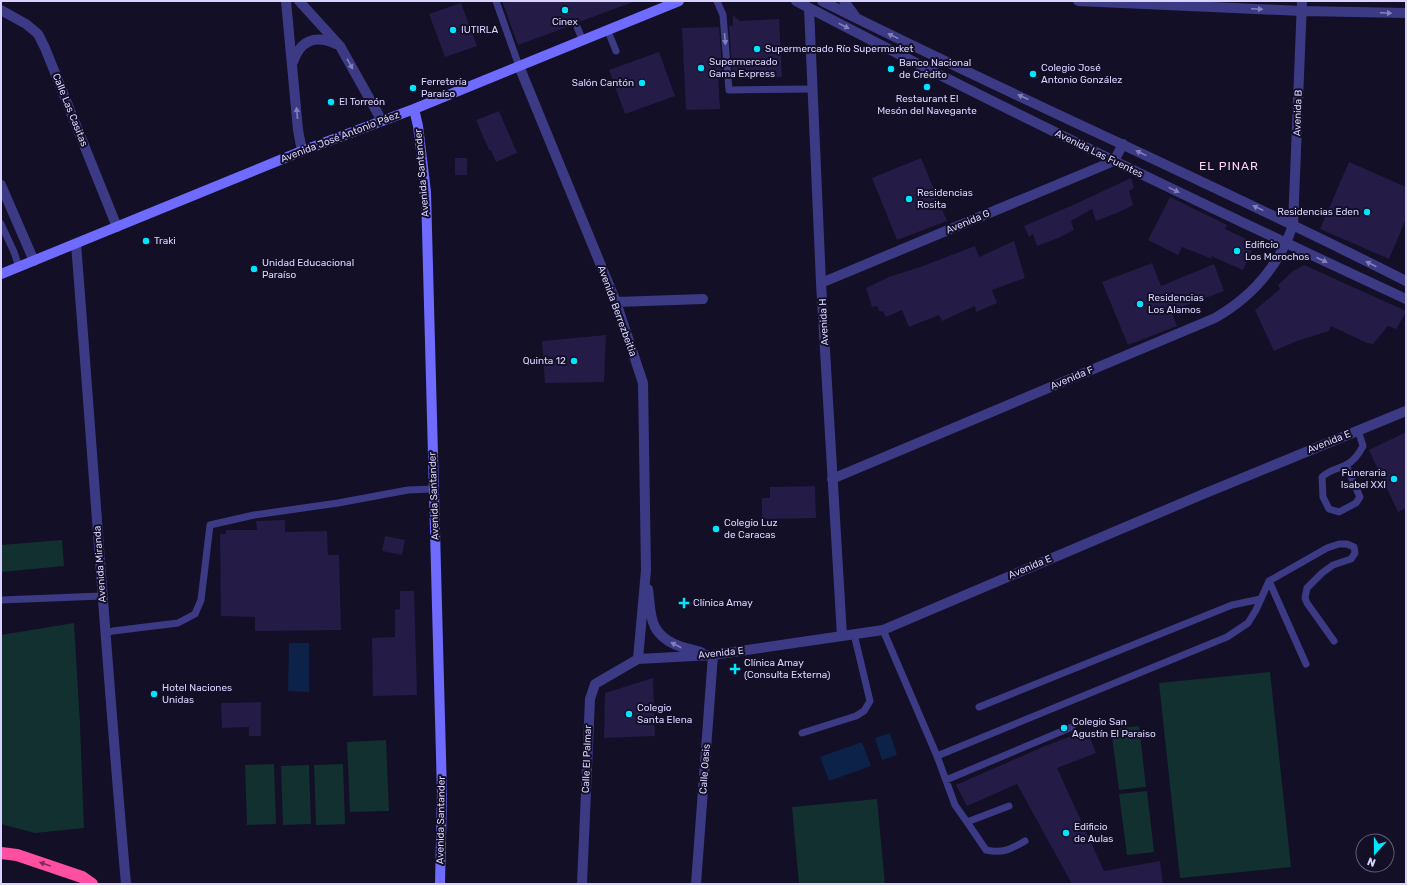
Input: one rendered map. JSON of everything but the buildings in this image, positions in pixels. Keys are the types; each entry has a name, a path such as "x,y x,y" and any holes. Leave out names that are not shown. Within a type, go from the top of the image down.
{"highway":[{"path":"1,853 17,855 82,877 92,884"}],"street":[{"path":"286,1 298,130 302,151"},
{"path":"299,1 340,46 382,121"},
{"name":"Avenida José Antonio Páez","path":"1,274 302,151 414,110 679,1"},
{"name":"Avenida Las Fuentes","path":"796,1 948,79 1114,161 1406,299"},
{"name":"Avenida Las Fuentes","path":"822,1 1293,225 1406,281"},
{"path":"844,1 858,19"},
{"path":"1078,1 1302,6 1406,13"},
{"name":"Avenida B","path":"1287,244 1293,225 1302,6"},
{"name":"Avenida H","path":"809,8 821,283 842,636"},
{"name":"Calle Las Casitas","path":"1,10 26,24 38,34 117,227"},
{"path":"292,62 296,53 311,40 326,40 340,46"},
{"name":"Avenida Berrezbeitia","path":"520,66 616,302 643,383 646,570 638,659"},
{"name":"Avenida Santander","path":"414,110 418,126 426,192 442,794 440,884"},
{"path":"1114,161 1123,144"},
{"name":"Avenida G","path":"821,283 1114,161"},
{"path":"1,185 34,261"},
{"name":"Avenida Miranda","path":"76,244 97,504 102,596 126,884"},
{"name":"Avenida F","path":"832,479 1215,318 1232,308 1257,286 1287,244"},
{"path":"616,302 703,299"},
{"name":"Avenida E","path":"638,659 713,655 883,630 1201,495 1406,411"},
{"name":"Avenida Berrezbeitia","path":"646,570 655,627 672,643 684,648 713,655"},
{"name":"Calle Oasis","path":"696,884 713,655"},
{"name":"Calle El Palmar","path":"582,884 590,699 595,684 638,659"}],"lane":[{"path":"496,1 520,66"},
{"path":"717,1 723,15 729,90 813,89"},
{"path":"577,27 583,41"},
{"path":"608,31 616,51"},
{"path":"1,224 19,267"},
{"path":"1346,465 1360,497 1356,503 1338,512 1329,509 1324,497 1322,477 1329,471 1346,465 1357,457 1363,446 1358,430"},
{"path":"106,633 178,623 195,614 201,600 210,525 254,515 338,503 408,490 433,490"},
{"path":"937,756 1227,637 1248,623 1270,581 1327,548 1339,544 1347,544 1354,547 1354,553 1351,560 1333,565 1322,573 1307,588 1305,598 1334,641"},
{"path":"1270,581 1306,664"},
{"path":"1,600 102,596"},
{"path":"979,707 1232,605 1261,599"},
{"path":"883,630 937,756 955,805 966,822 986,850 997,852 1008,850 1025,841"},
{"path":"802,734 856,716 864,711 870,701 854,634"},
{"path":"946,780 1072,727"},
{"path":"966,822 1009,806"}],"green space":[{"path":"62,540 64,566 1,572 1,545"},
{"path":"74,623 84,828 35,833 1,824 1,635"},
{"path":"1270,672 1291,867 1180,878 1159,683"},
{"path":"1139,726 1146,787 1119,790 1111,729"},
{"path":"386,740 389,811 350,812 347,742"},
{"path":"274,764 276,824 247,825 245,765"},
{"path":"343,764 345,824 316,825 314,765"},
{"path":"309,765 311,824 283,825 281,766"},
{"path":"1147,791 1154,852 1127,855 1119,794"},
{"path":"877,799 885,884 799,884 792,807"}],"water":[{"path":"289,643 309,643 309,692 288,691"},
{"path":"890,733 897,755 882,760 875,738"},
{"path":"862,742 871,766 829,781 820,757"}],"place":[{"name":"Cinex","path":"565,10"},
{"name":"IUTIRLA","path":"453,30"},
{"name":"Supermercado Río Supermarket","path":"757,49"},
{"name":"Supermercado Gama Express","path":"701,68"},
{"name":"Banco Nacional de Crédito","path":"891,69"},
{"name":"Colegio José Antonio González","path":"1033,74"},
{"name":"Salón Cantón","path":"642,83"},
{"name":"Restaurant El Mesón del Navegante","path":"927,87"},
{"name":"Ferretería Paraíso","path":"413,88"},
{"name":"El Torreón","path":"331,102"},
{"name":"Residencias Rosita","path":"909,199"},
{"name":"Residencias Eden","path":"1367,212"},
{"name":"Traki","path":"146,241"},
{"name":"Edificio Los Morochos","path":"1237,251"},
{"name":"Unidad Educacional Paraíso","path":"254,269"},
{"name":"Residencias Los Alamos","path":"1140,304"},
{"name":"Quinta 12","path":"574,361"},
{"name":"Funeraria Isabel XXI","path":"1394,479"},
{"name":"Colegio Luz de Caracas","path":"716,529"},
{"name":"Clínica Amay","path":"684,603"},
{"name":"Clínica Amay (Consulta Externa)","path":"735,669"},
{"name":"Hotel Naciones Unidas","path":"154,694"},
{"name":"Colegio Santa Elena","path":"629,714"},
{"name":"Colegio San Agustín El Paraiso","path":"1064,728"},
{"name":"Edificio de Aulas","path":"1066,833"}],"district":[{"name":"EL PINAR","path":"1229,166"}]}
